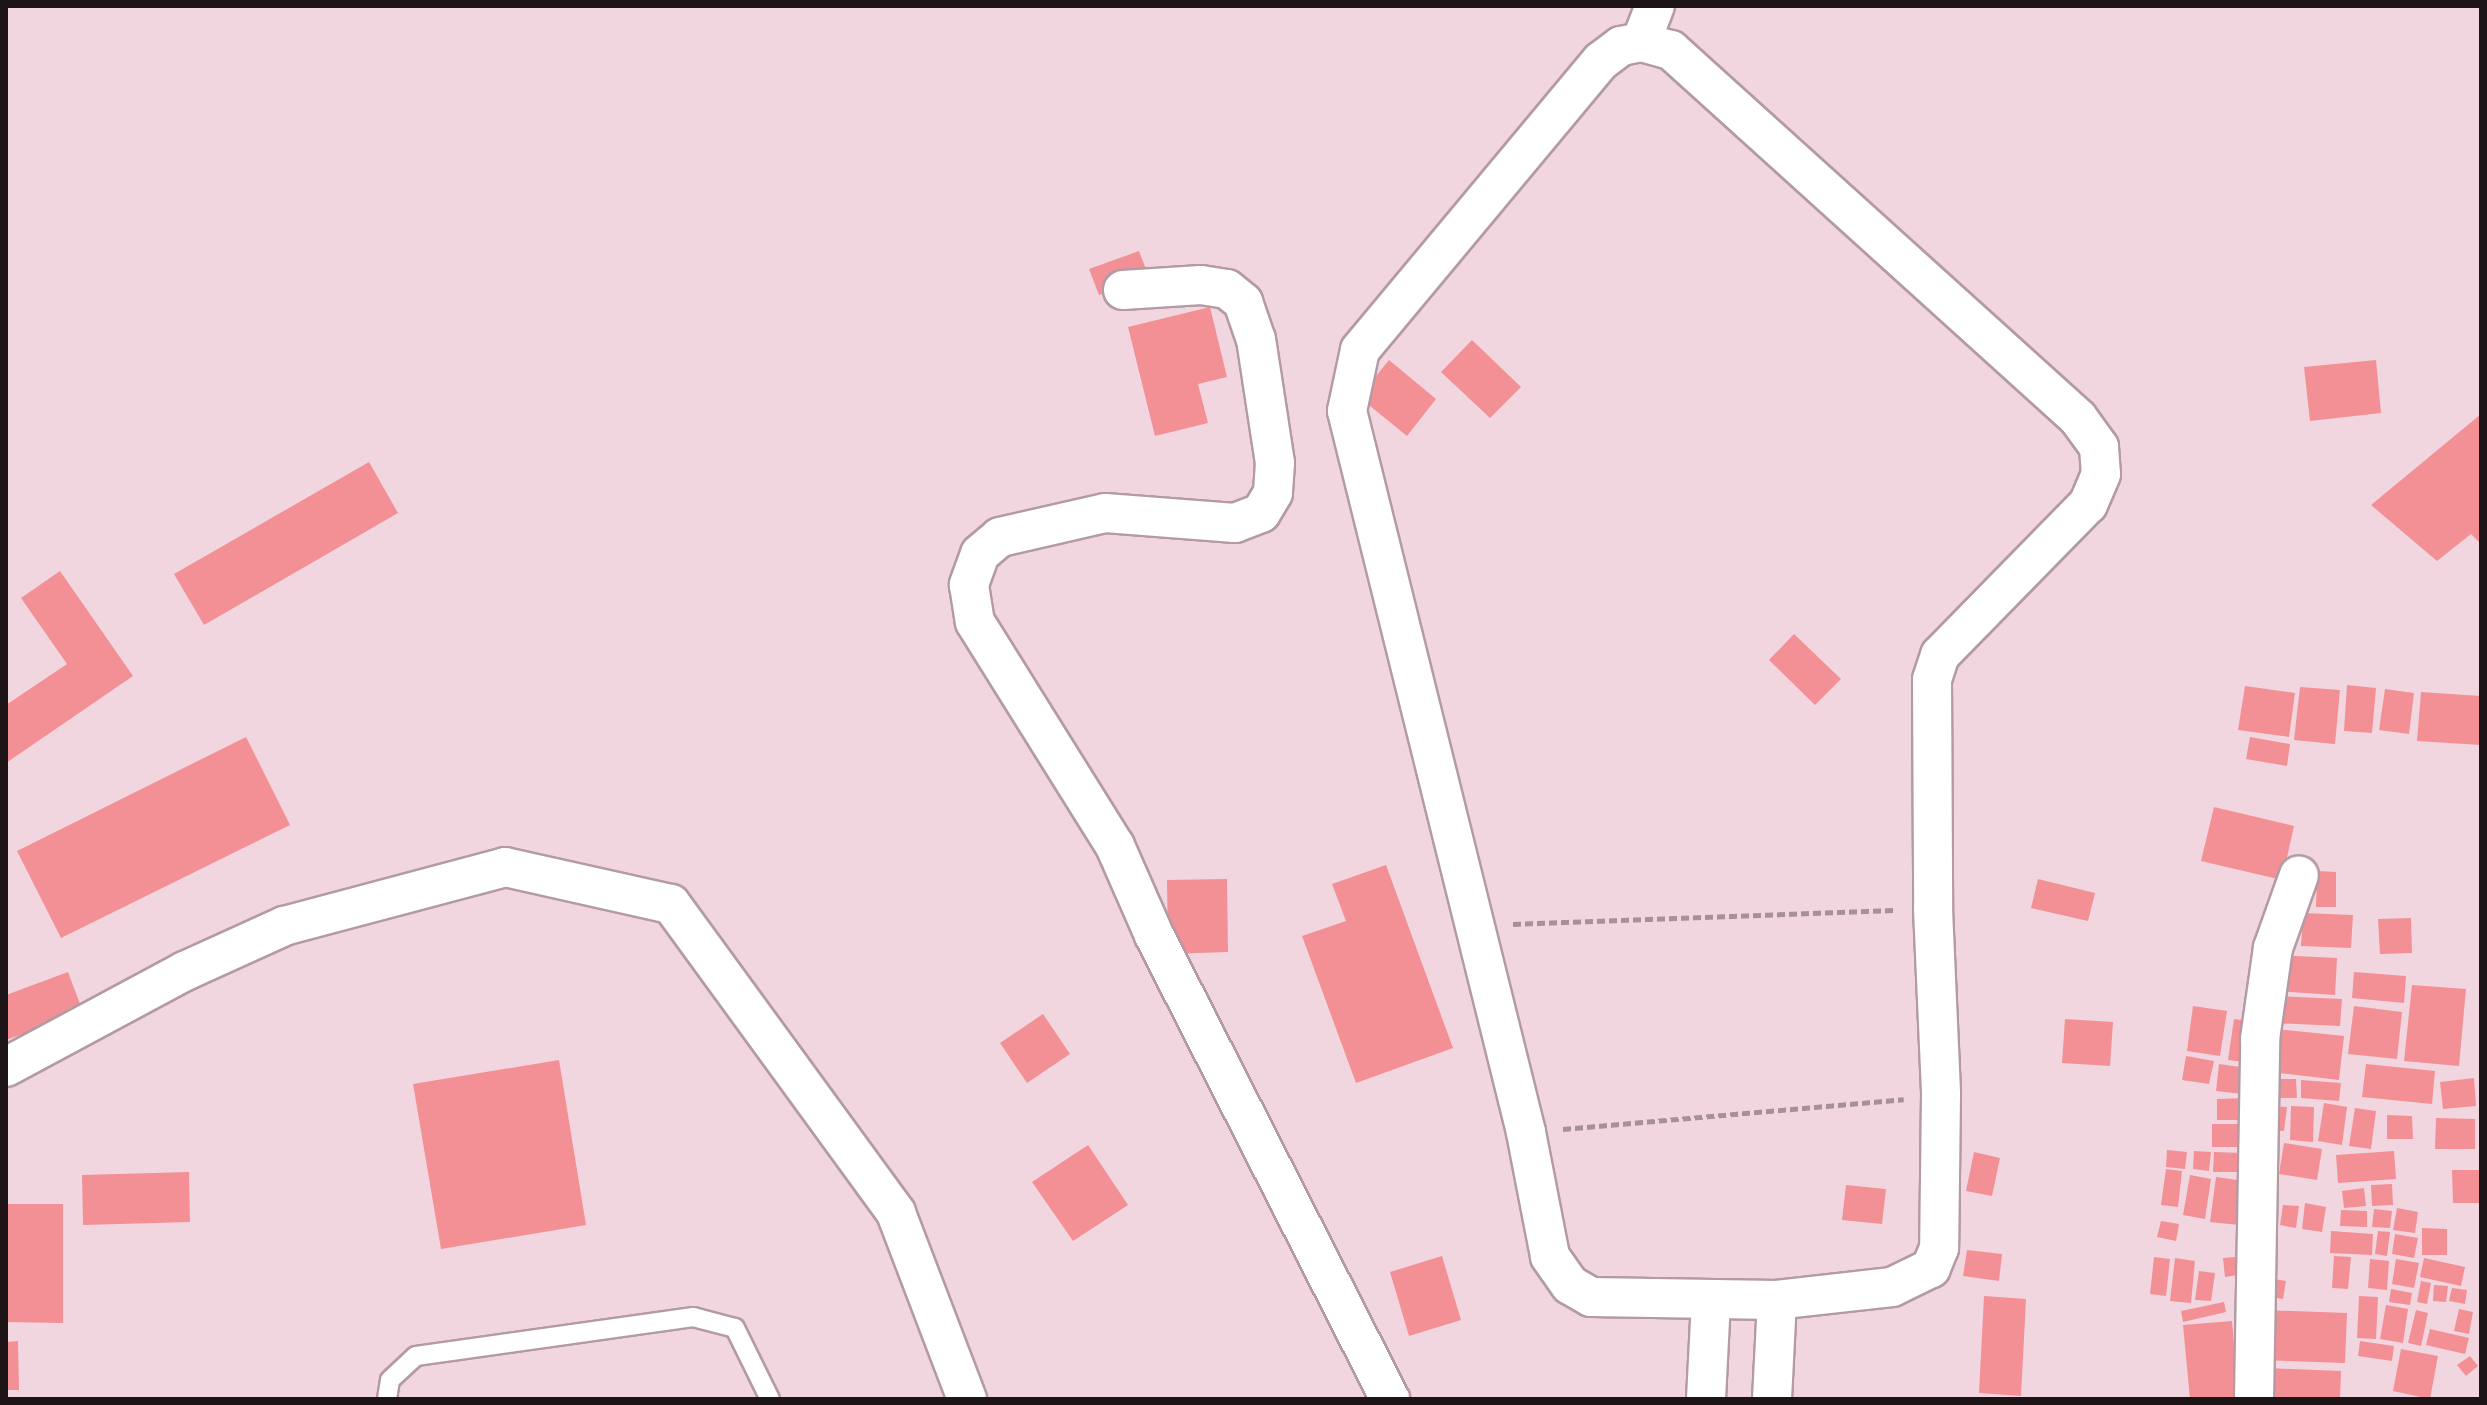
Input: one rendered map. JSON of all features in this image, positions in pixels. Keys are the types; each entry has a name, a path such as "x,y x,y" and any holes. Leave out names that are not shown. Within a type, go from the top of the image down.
{"street":[{"path":"1641,42 1655,6"},
{"path":"1641,42 1671,50 2078,418 2099,447 2101,474 2088,504 1940,655 1928,709 1933,909 1941,1095 1939,1248 1931,1268 1892,1287 1777,1300 1591,1297 1570,1285 1550,1256 1526,1132 1347,411 1351,376 1360,350 1601,61 1621,46 1641,42"},
{"path":"1123,290 1201,285 1227,289 1243,302 1256,339 1273,447 1273,493 1261,513 1235,523 1105,513 1000,537 980,554 969,585 975,622 1115,846 1154,935 1390,1399"},
{"path":"6,1067 185,971 284,926 505,867 671,904 896,1213 967,1399"},
{"path":"2254,1399 2252,1281 2263,997 2273,948 2299,875"},
{"path":"1772,1399 1777,1300"},
{"path":"1706,1399 1711,1301"}],"lane":[{"path":"387,1399 390,1380 416,1356 693,1317 735,1328 770,1399"}],"path":[{"path":"1476,925 1933,909"},
{"path":"1526,1132 1941,1095"}],"building":[{"path":"1139,251 1149,277 1099,295 1089,269"},
{"path":"1210,307 1227,377 1198,384 1208,423 1155,436 1128,327"},
{"path":"1472,340 1521,387 1490,418 1441,372"},
{"path":"1389,360 1436,399 1407,436 1359,397"},
{"path":"2376,360 2381,413 2310,421 2304,367"},
{"path":"2481,414 2481,544 2471,534 2437,561 2371,505"},
{"path":"369,462 398,513 204,625 174,574"},
{"path":"60,571 133,676 6,763 6,705 67,664 21,598"},
{"path":"1794,634 1841,679 1815,705 1769,660"},
{"path":"2347,685 2376,688 2372,733 2344,731"},
{"path":"2245,686 2295,693 2289,737 2238,730"},
{"path":"2300,687 2340,690 2335,744 2294,740"},
{"path":"2385,689 2414,693 2409,734 2379,730"},
{"path":"2421,692 2481,696 2481,745 2417,741"},
{"path":"246,737 290,825 61,938 17,851"},
{"path":"2250,737 2290,744 2287,766 2246,759"},
{"path":"2214,807 2294,826 2282,880 2201,861"},
{"path":"1386,865 1453,1048 1356,1083 1302,936 1346,921 1332,884"},
{"path":"2317,871 2336,872 2336,907 2316,907"},
{"path":"1227,879 1228,952 1168,954 1167,880"},
{"path":"2038,879 2095,893 2088,921 2031,908"},
{"path":"2303,913 2353,915 2351,948 2301,946"},
{"path":"2411,918 2412,953 2380,954 2378,919"},
{"path":"2278,955 2337,958 2335,995 2275,991"},
{"path":"68,972 83,1012 6,1040 6,995"},
{"path":"2354,972 2406,976 2404,1003 2352,998"},
{"path":"2412,985 2466,989 2459,1066 2404,1061"},
{"path":"2276,996 2342,999 2340,1026 2274,1023"},
{"path":"2193,1006 2227,1011 2220,1056 2187,1051"},
{"path":"2354,1006 2402,1012 2397,1059 2348,1054"},
{"path":"1043,1014 1070,1054 1027,1083 1000,1043"},
{"path":"2065,1019 2113,1022 2110,1066 2062,1063"},
{"path":"2234,1019 2257,1022 2252,1063 2228,1060"},
{"path":"2275,1029 2344,1036 2339,1080 2270,1072"},
{"path":"2186,1056 2214,1061 2209,1084 2182,1080"},
{"path":"559,1060 586,1225 441,1249 413,1084"},
{"path":"2219,1064 2255,1069 2251,1095 2216,1091"},
{"path":"2366,1064 2435,1071 2432,1104 2362,1097"},
{"path":"2474,1078 2476,1106 2443,1109 2440,1082"},
{"path":"2279,1079 2296,1079 2297,1098 2279,1098"},
{"path":"2301,1080 2341,1083 2339,1101 2301,1098"},
{"path":"2246,1098 2246,1120 2217,1120 2217,1099"},
{"path":"2324,1103 2347,1107 2342,1145 2318,1141"},
{"path":"2266,1106 2287,1107 2284,1131 2263,1130"},
{"path":"2291,1106 2314,1107 2313,1142 2290,1140"},
{"path":"2355,1108 2376,1111 2371,1149 2349,1146"},
{"path":"2387,1115 2412,1116 2413,1139 2387,1139"},
{"path":"2436,1118 2475,1119 2475,1149 2435,1149"},
{"path":"2212,1124 2242,1124 2242,1147 2212,1147"},
{"path":"2284,1143 2322,1149 2317,1180 2279,1174"},
{"path":"1088,1145 1128,1205 1073,1241 1032,1182"},
{"path":"2167,1150 2187,1152 2185,1169 2166,1167"},
{"path":"2194,1151 2211,1152 2209,1171 2193,1169"},
{"path":"2394,1151 2396,1179 2338,1183 2336,1155"},
{"path":"1974,1152 2000,1158 1992,1196 1966,1191"},
{"path":"2214,1152 2243,1153 2243,1172 2213,1172"},
{"path":"2166,1169 2182,1171 2178,1207 2161,1205"},
{"path":"2452,1170 2479,1170 2479,1203 2453,1203"},
{"path":"189,1172 190,1222 83,1225 82,1175"},
{"path":"2190,1175 2211,1179 2205,1219 2183,1215"},
{"path":"2216,1177 2245,1181 2239,1225 2210,1222"},
{"path":"2392,1184 2393,1205 2372,1206 2371,1185"},
{"path":"1846,1185 1886,1189 1882,1224 1842,1220"},
{"path":"2364,1188 2366,1206 2344,1208 2342,1191"},
{"path":"2305,1203 2326,1207 2322,1232 2302,1229"},
{"path":"6,1204 63,1204 63,1323 6,1322"},
{"path":"2283,1205 2299,1206 2296,1228 2280,1225"},
{"path":"2397,1208 2418,1212 2415,1233 2393,1230"},
{"path":"2374,1209 2392,1211 2390,1228 2372,1227"},
{"path":"2341,1210 2367,1211 2367,1227 2340,1226"},
{"path":"2161,1221 2179,1224 2176,1241 2157,1237"},
{"path":"2422,1228 2447,1229 2447,1255 2422,1255"},
{"path":"2331,1231 2373,1234 2372,1255 2330,1253"},
{"path":"2378,1231 2390,1232 2387,1256 2375,1254"},
{"path":"2395,1234 2418,1238 2414,1258 2392,1254"},
{"path":"1967,1250 2002,1254 1999,1281 1963,1276"},
{"path":"1442,1256 1461,1320 1409,1336 1390,1272"},
{"path":"2334,1256 2351,1257 2348,1289 2332,1288"},
{"path":"2154,1257 2170,1259 2166,1296 2150,1294"},
{"path":"2235,1257 2237,1275 2225,1277 2223,1258"},
{"path":"2175,1258 2195,1261 2191,1303 2170,1301"},
{"path":"2424,1258 2465,1267 2461,1286 2420,1277"},
{"path":"2370,1259 2389,1261 2387,1290 2368,1288"},
{"path":"2396,1259 2419,1263 2414,1288 2392,1284"},
{"path":"2199,1271 2215,1273 2211,1301 2195,1300"},
{"path":"2262,1277 2286,1281 2283,1299 2259,1295"},
{"path":"2421,1281 2431,1283 2427,1304 2417,1302"},
{"path":"2434,1285 2448,1286 2446,1302 2433,1301"},
{"path":"2452,1288 2467,1290 2465,1304 2449,1301"},
{"path":"2391,1289 2412,1293 2410,1305 2389,1302"},
{"path":"1984,1296 2026,1299 2021,1396 1979,1393"},
{"path":"2359,1296 2378,1297 2376,1339 2357,1338"},
{"path":"2224,1302 2226,1312 2183,1322 2181,1311"},
{"path":"2386,1305 2408,1309 2403,1343 2380,1339"},
{"path":"2459,1309 2473,1312 2469,1334 2454,1331"},
{"path":"2262,1310 2347,1313 2345,1363 2260,1360"},
{"path":"2416,1310 2428,1313 2421,1346 2408,1343"},
{"path":"2232,1321 2239,1397 2190,1399 2183,1325"},
{"path":"2430,1329 2469,1338 2465,1354 2426,1345"},
{"path":"18,1341 19,1390 6,1390 6,1342"},
{"path":"2360,1341 2394,1346 2392,1361 2358,1356"},
{"path":"2401,1349 2438,1356 2430,1399 2393,1391"},
{"path":"2470,1356 2478,1366 2466,1376 2457,1365"},
{"path":"2265,1368 2341,1371 2340,1399 2264,1398"}]}
